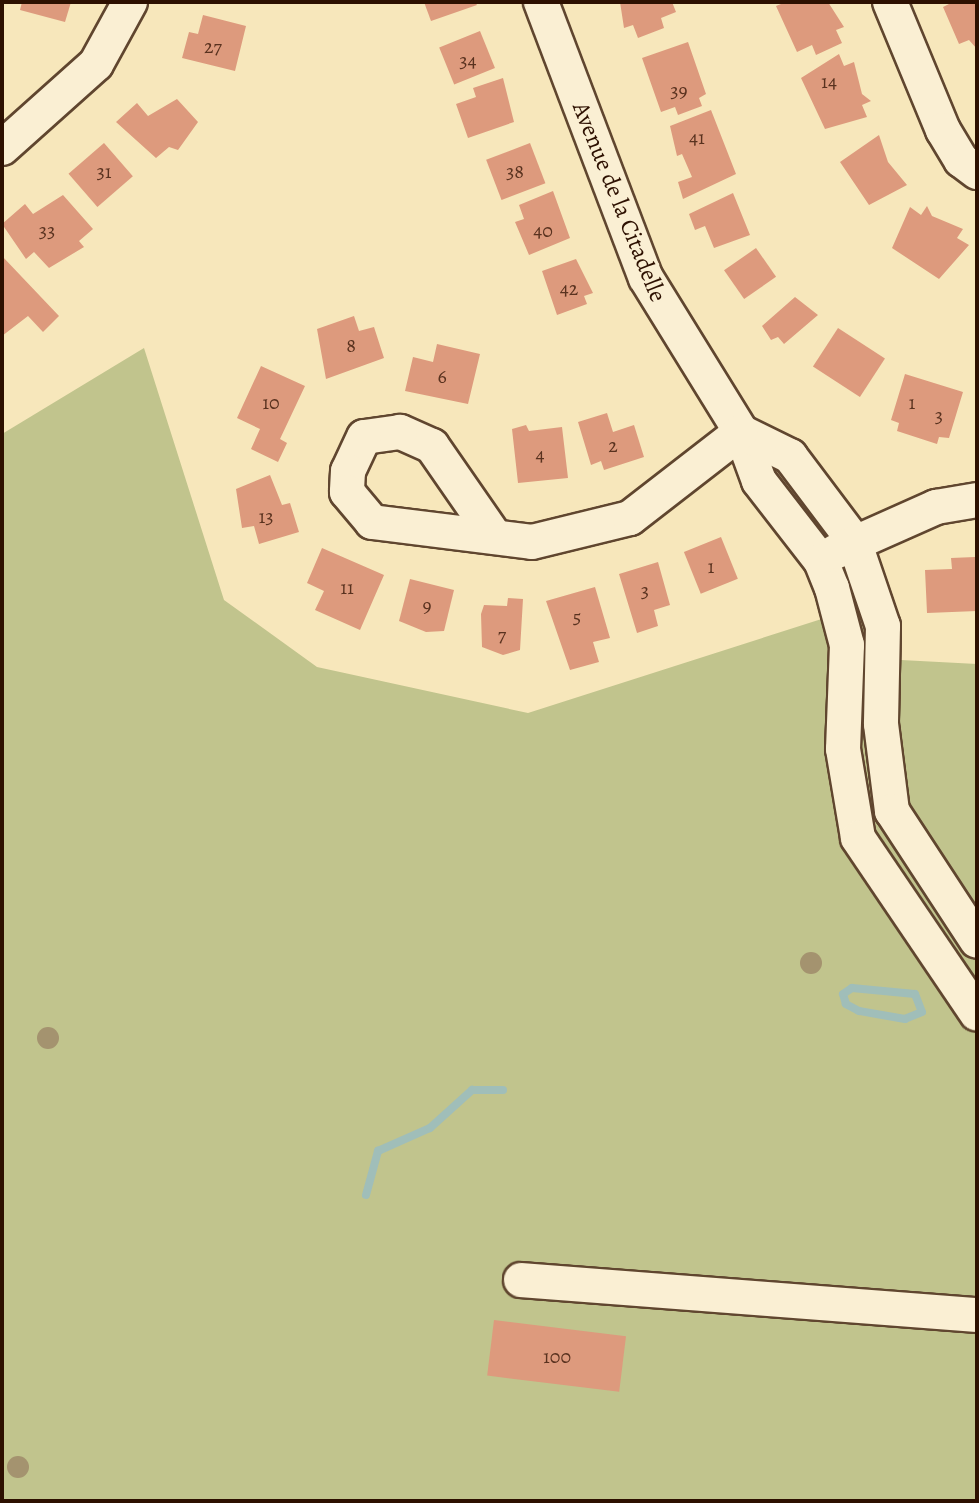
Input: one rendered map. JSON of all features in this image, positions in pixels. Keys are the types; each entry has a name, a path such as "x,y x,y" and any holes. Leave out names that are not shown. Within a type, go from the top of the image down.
{"street":[{"path":"2,148 96,64 130,2"},
{"name":"Avenue de la Citadelle","path":"541,2 646,278 741,432 759,481 821,561 847,645 843,749 851,806 876,871 972,997"},
{"path":"890,2 943,130 977,172"},
{"path":"495,537 532,542 630,518 741,432 790,456 854,541 883,626 888,796 909,846 977,941"},
{"path":"821,561 854,541 936,507 977,500"},
{"path":"851,806 888,796"},
{"path":"521,1280 977,1315"}],"green space":[{"path":"144,348 224,600 317,667 528,713 878,601 882,659 977,664 977,1501 2,1501 2,434"}],"building":[{"path":"22,2 71,2 65,22 20,10"},
{"path":"424,2 475,2 477,5 431,21"},
{"path":"620,2 672,2 676,12 661,18 664,28 638,38 633,25 624,28"},
{"path":"786,2 828,2 844,27 836,30 842,43 816,55 812,45 797,52 776,6"},
{"path":"953,2 977,2 977,49 969,40 959,44 943,7"},
{"path":"203,15 246,26 235,71 182,58 189,32 198,34"},
{"path":"480,31 495,68 454,85 439,47"},
{"path":"688,42 706,94 699,98 702,106 678,115 675,107 661,112 642,58"},
{"path":"839,54 844,66 854,62 862,94 871,101 862,105 867,117 825,129 801,78"},
{"path":"503,78 514,122 468,138 456,104 476,97 473,88"},
{"path":"177,99 198,122 178,150 169,147 156,158 116,122 137,103 148,116"},
{"path":"711,110 736,174 683,199 678,182 692,177 682,154 677,156 670,126"},
{"path":"879,135 888,162 907,185 869,205 840,162"},
{"path":"104,143 133,176 97,207 69,174"},
{"path":"530,143 545,183 502,200 486,160"},
{"path":"553,191 570,238 529,255 515,222 524,219 519,205"},
{"path":"733,193 750,235 714,248 705,226 695,230 689,214"},
{"path":"63,195 93,229 79,241 84,247 49,268 34,252 26,259 2,224 25,204 33,214"},
{"path":"927,206 932,216 963,229 957,238 969,245 939,279 892,248 910,207 921,215"},
{"path":"756,248 776,277 744,299 724,270"},
{"path":"2,256 59,316 43,332 28,316 2,336"},
{"path":"576,259 593,293 584,296 587,304 557,315 542,271"},
{"path":"795,297 818,315 784,344 778,337 771,340 762,326"},
{"path":"354,316 359,331 374,327 384,358 326,379 317,329"},
{"path":"838,328 885,358 860,397 813,367"},
{"path":"437,344 480,354 468,404 405,391 413,357 433,362"},
{"path":"261,366 305,386 280,439 287,443 278,462 251,449 260,429 237,418"},
{"path":"905,374 963,392 949,438 939,437 937,444 897,431 899,423 891,420"},
{"path":"607,413 613,432 634,425 644,457 604,470 601,461 591,465 578,422"},
{"path":"526,425 529,431 562,427 568,478 518,483 512,429"},
{"path":"270,475 282,505 290,503 299,532 259,544 254,526 242,528 236,489"},
{"path":"721,537 738,579 701,594 684,552"},
{"path":"322,548 384,575 360,630 315,610 324,591 307,583"},
{"path":"975,557 977,611 927,613 925,570 952,569 951,558"},
{"path":"658,562 670,605 654,610 658,626 637,633 619,574"},
{"path":"410,579 454,590 444,631 426,632 399,621"},
{"path":"595,587 610,638 593,642 599,662 570,670 546,601"},
{"path":"508,598 523,599 520,650 503,655 482,647 481,614 484,605 507,606"},
{"path":"494,1320 626,1336 619,1392 487,1376"}],"waterway":[{"path":"852,988 915,994 922,1012 905,1019 859,1011 846,1004 843,994 852,988"},
{"path":"366,1195 378,1151 430,1128 472,1090 503,1090"}]}
